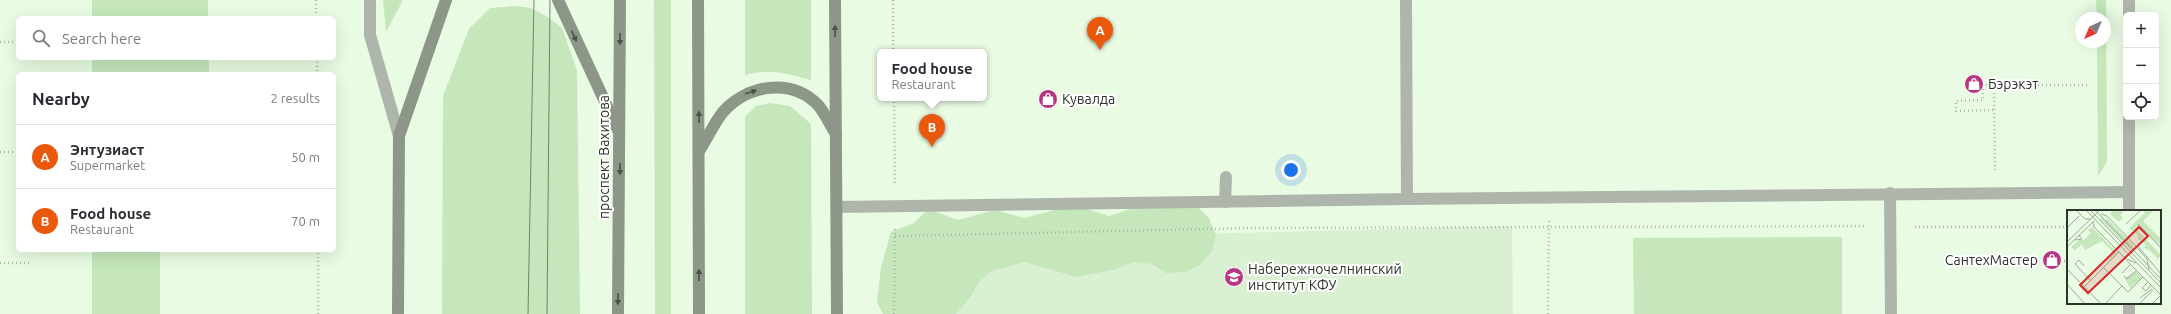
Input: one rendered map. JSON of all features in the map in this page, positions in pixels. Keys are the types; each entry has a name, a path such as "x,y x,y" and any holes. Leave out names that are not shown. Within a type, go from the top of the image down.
{"main road":[{"path":"398,314 399,136 446,0"},
{"path":"558,0 620,133"},
{"name":"проспект Вахитова","path":"618,314 620,0"},
{"path":"698,0 698,314"},
{"path":"835,0 837,314"},
{"path":"699,151 723,112 744,94 770,86 797,92 818,105 836,135"}],"street":[{"path":"370,0 370,35 399,136"},
{"path":"1406,0 1407,199"},
{"path":"2129,0 2129,12"},
{"path":"2129,120 2129,210"},
{"path":"1225,202 1226,176"},
{"path":"837,207 1890,193 2129,192"},
{"path":"1890,193 1891,314"}],"path":[{"path":"316,0 316,16"},
{"path":"893,0 894,49"},
{"path":"0,42 16,42"},
{"path":"317,60 317,72"},
{"path":"1994,110 1956,111 1956,101 1983,100 1983,85 2090,85"},
{"path":"1994,85 1995,193"},
{"path":"0,152 16,152"},
{"path":"1548,198 1548,314"},
{"path":"895,236 1243,228 1871,226"},
{"path":"1912,227 2067,227"},
{"path":"318,252 318,314"},
{"path":"0,263 32,263"}],"shaded area":[{"path":"92,0 208,0 208,16 92,16"},
{"path":"383,0 403,0 386,32"},
{"path":"654,0 671,0 671,314 655,314"},
{"path":"745,0 811,0 811,80 778,72 763,72 745,75"},
{"path":"2096,0 2106,0 2106,12 2097,12"},
{"path":"515,6 531,8 548,17 562,28 577,70 580,314 442,314 443,96 469,29 490,8"},
{"path":"2097,48 2106,48 2107,162 2098,176"},
{"path":"92,60 209,60 209,72 92,72"},
{"path":"770,103 790,106 811,124 812,314 745,314 745,117 756,106"},
{"path":"1073,205 1109,216 1143,205 1197,206 1209,218 1216,235 1212,251 1201,264 1186,272 1166,273 1152,264 1134,262 1113,270 1076,277 1025,262 992,271 980,281 971,296 956,314 883,314 877,302 881,268 891,232 914,223 928,209 958,220 995,210 1024,218"},
{"name":"Набережночелнинский институт КФУ","path":"1512,226 1513,314 956,314 956,240"},
{"path":"1842,237 1842,314 1634,314 1633,238"},
{"path":"92,252 160,252 160,314 92,314"}],"tram line":[{"path":"528,314 534,0"},
{"path":"547,314 550,0"}],"place":[{"name":"Энтузиаст","path":"1100,50"},
{"name":"Бэрэкэт","path":"1974,84"},
{"name":"Кувалда","path":"1048,99"},
{"name":"Food house","path":"932,147"},
{"name":"СантехМастер","path":"2052,260"},
{"name":"Набережночелнинский институт КФУ","path":"1234,277"}]}
